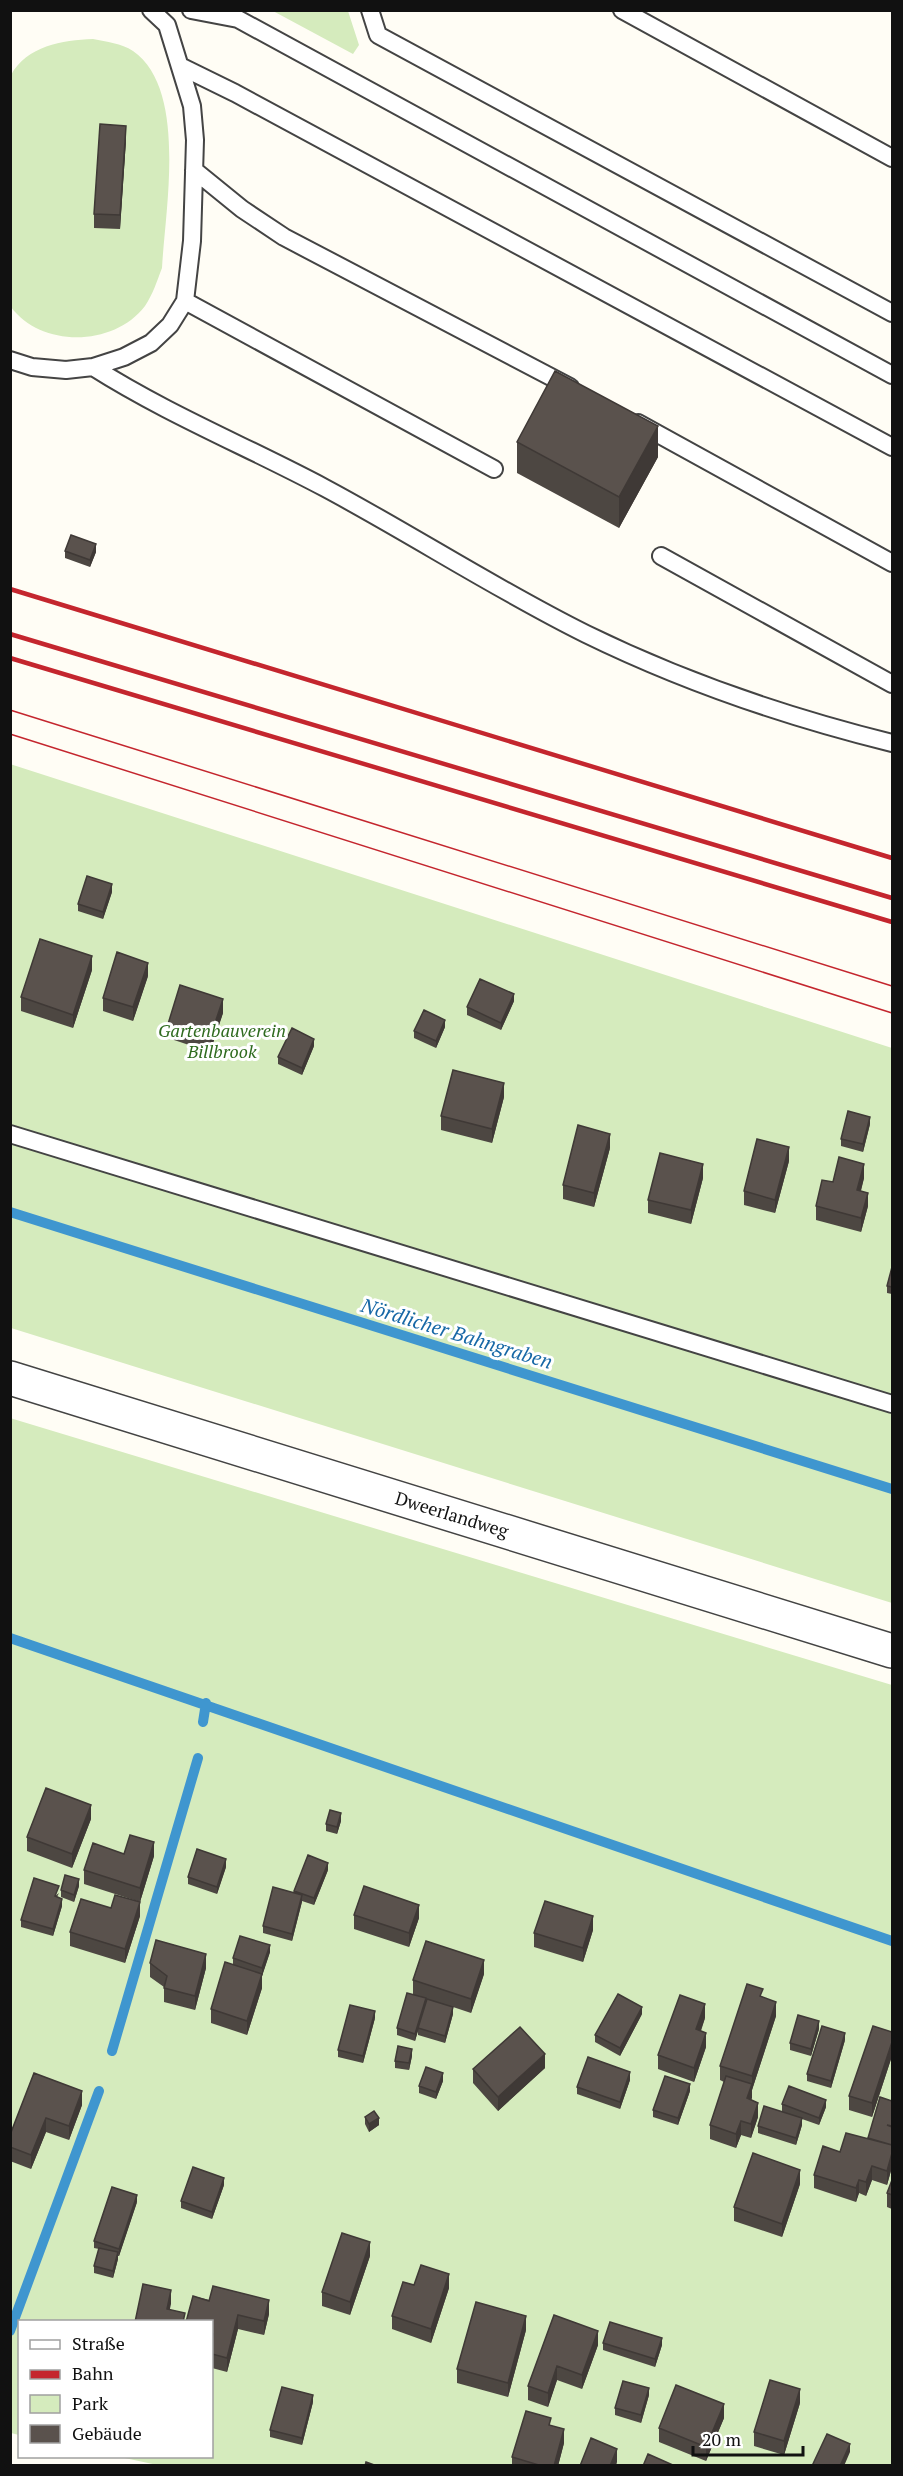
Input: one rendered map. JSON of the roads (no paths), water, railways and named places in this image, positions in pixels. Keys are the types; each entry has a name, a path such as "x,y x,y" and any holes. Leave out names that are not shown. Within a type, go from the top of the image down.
{"street":[{"name":"Dweerlandweg","path":"10,1378 892,1651"}],"lane":[{"path":"10,360 32,367 66,370 93,367 124,357 151,343 170,325 185,301 192,241 194,170 192,106 168,25 151,10"},
{"path":"191,10 238,19 892,375"},
{"path":"370,10 378,35 892,313"},
{"path":"622,10 892,158"},
{"path":"182,67 246,99 892,447"},
{"path":"194,170 242,209 284,237 581,393"},
{"path":"185,301 494,469"},
{"path":"93,367 129,390 325,488 594,638 663,669 728,694 824,726 892,743"},
{"path":"624,415 892,563"},
{"path":"661,556 892,684"},
{"path":"10,1134 892,1404"}],"waterway":[{"name":"Nördlicher Bahngraben","path":"10,1212 892,1489"},
{"path":"10,1638 892,1941"},
{"path":"203,1722 206,1703"},
{"path":"112,2051 198,1758"},
{"path":"10,2331 99,2091"}],"tram line":[{"path":"10,710 892,986"},
{"path":"10,734 892,1013"}],"railway":[{"path":"10,589 892,858"},
{"path":"10,634 892,898"},
{"path":"10,658 892,922"}],"park label":[{"name":"Gartenbauverein Billbrook","path":"222,1040"}]}
